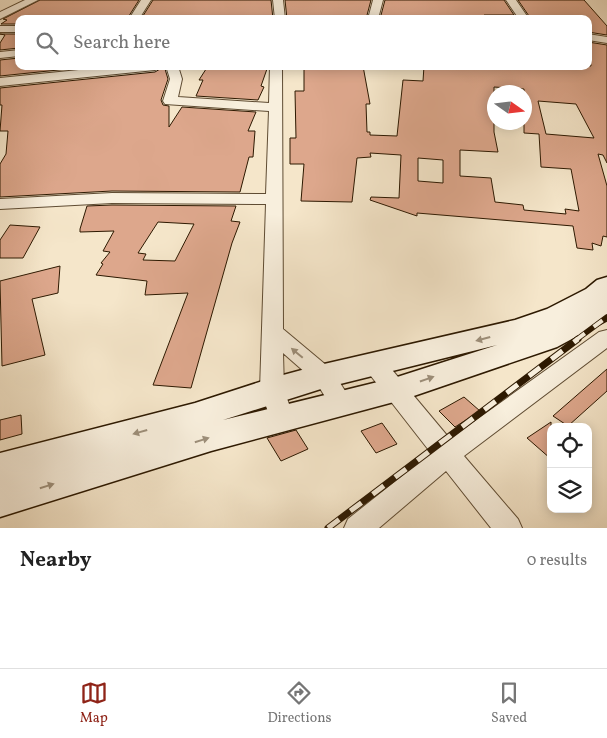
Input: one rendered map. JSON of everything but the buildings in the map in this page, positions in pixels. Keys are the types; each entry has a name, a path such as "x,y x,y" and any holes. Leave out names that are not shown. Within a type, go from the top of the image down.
{"street":[{"path":"3,12 33,0"},
{"path":"137,15 146,0"},
{"path":"278,0 280,15"},
{"path":"374,15 378,0"},
{"path":"511,0 521,15"},
{"path":"0,29 15,29"},
{"path":"592,32 607,32"},
{"path":"592,38 607,40"},
{"path":"0,55 15,53"},
{"path":"0,82 116,70"},
{"path":"173,70 176,79 170,101 201,101 276,108"},
{"path":"276,70 274,332 277,404"},
{"path":"0,204 112,198 275,199"},
{"path":"384,378 460,345 557,316 596,296 607,286"},
{"path":"0,500 277,404 332,389 546,340 607,308"},
{"path":"274,332 332,389"},
{"path":"358,528 447,455 607,337"},
{"path":"384,378 508,528"},
{"path":"0,468 195,416 277,404"}],"railway":[{"path":"576,340 607,317"},
{"path":"328,528 578,339"}]}
